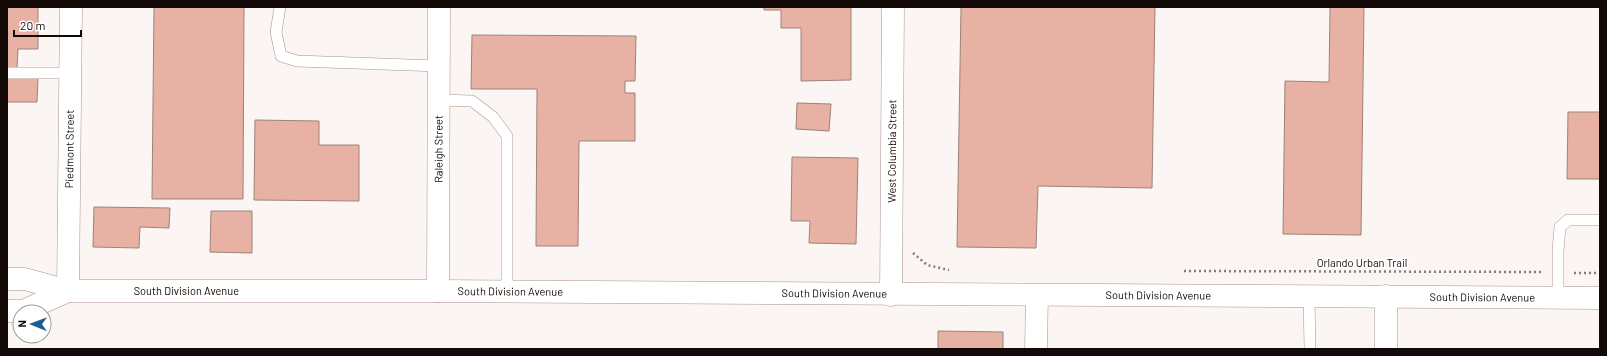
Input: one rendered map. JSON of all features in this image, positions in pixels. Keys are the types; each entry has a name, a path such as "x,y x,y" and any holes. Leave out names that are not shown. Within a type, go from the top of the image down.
{"street":[{"name":"Piedmont Street","path":"68,291 71,7"},
{"name":"Raleigh Street","path":"438,291 439,7"},
{"name":"West Columbia Street","path":"891,295 892,7"},
{"name":"South Division Avenue","path":"7,279 25,279 68,291 438,291 891,295 1600,298"},
{"name":"South Division Avenue","path":"7,311 23,311 68,291"},
{"path":"1036,349 1037,295"},
{"path":"1386,296 1386,349"}],"lane":[{"path":"280,7 276,32 281,56 297,61 439,66"},
{"path":"7,73 70,73"},
{"path":"439,100 472,101 493,117 507,136 507,292"},
{"path":"1558,297 1558,251 1560,227 1568,220 1600,220"},
{"path":"1309,296 1310,349"}],"path":[{"path":"912,252 927,265"},
{"name":"Orlando Urban Trail","path":"1183,271 1541,272"},
{"path":"1578,273 1600,273"}],"building":[{"path":"7,7 38,7 38,49 18,49 17,69 7,69"},
{"path":"154,7 244,7 243,199 152,199"},
{"path":"764,7 851,7 851,80 801,81 801,28 781,28 781,10 764,10"},
{"path":"961,7 1155,7 1152,188 1038,186 1036,248 957,247"},
{"path":"1330,7 1364,7 1361,235 1283,234 1285,81 1329,82"},
{"path":"472,35 636,36 635,81 625,81 625,93 635,93 635,141 579,141 578,246 536,246 537,89 471,89"},
{"path":"7,77 38,77 37,102 7,102"},
{"path":"797,103 831,104 829,131 796,129"},
{"path":"1568,112 1600,112 1600,179 1567,179"},
{"path":"255,120 319,121 319,145 359,145 359,201 254,200"},
{"path":"792,157 858,158 856,244 809,243 810,221 791,221"},
{"path":"94,207 170,208 169,228 140,227 139,248 93,247"},
{"path":"211,211 252,211 252,253 210,252"},
{"path":"938,331 1003,332 1003,349 938,349"}]}
